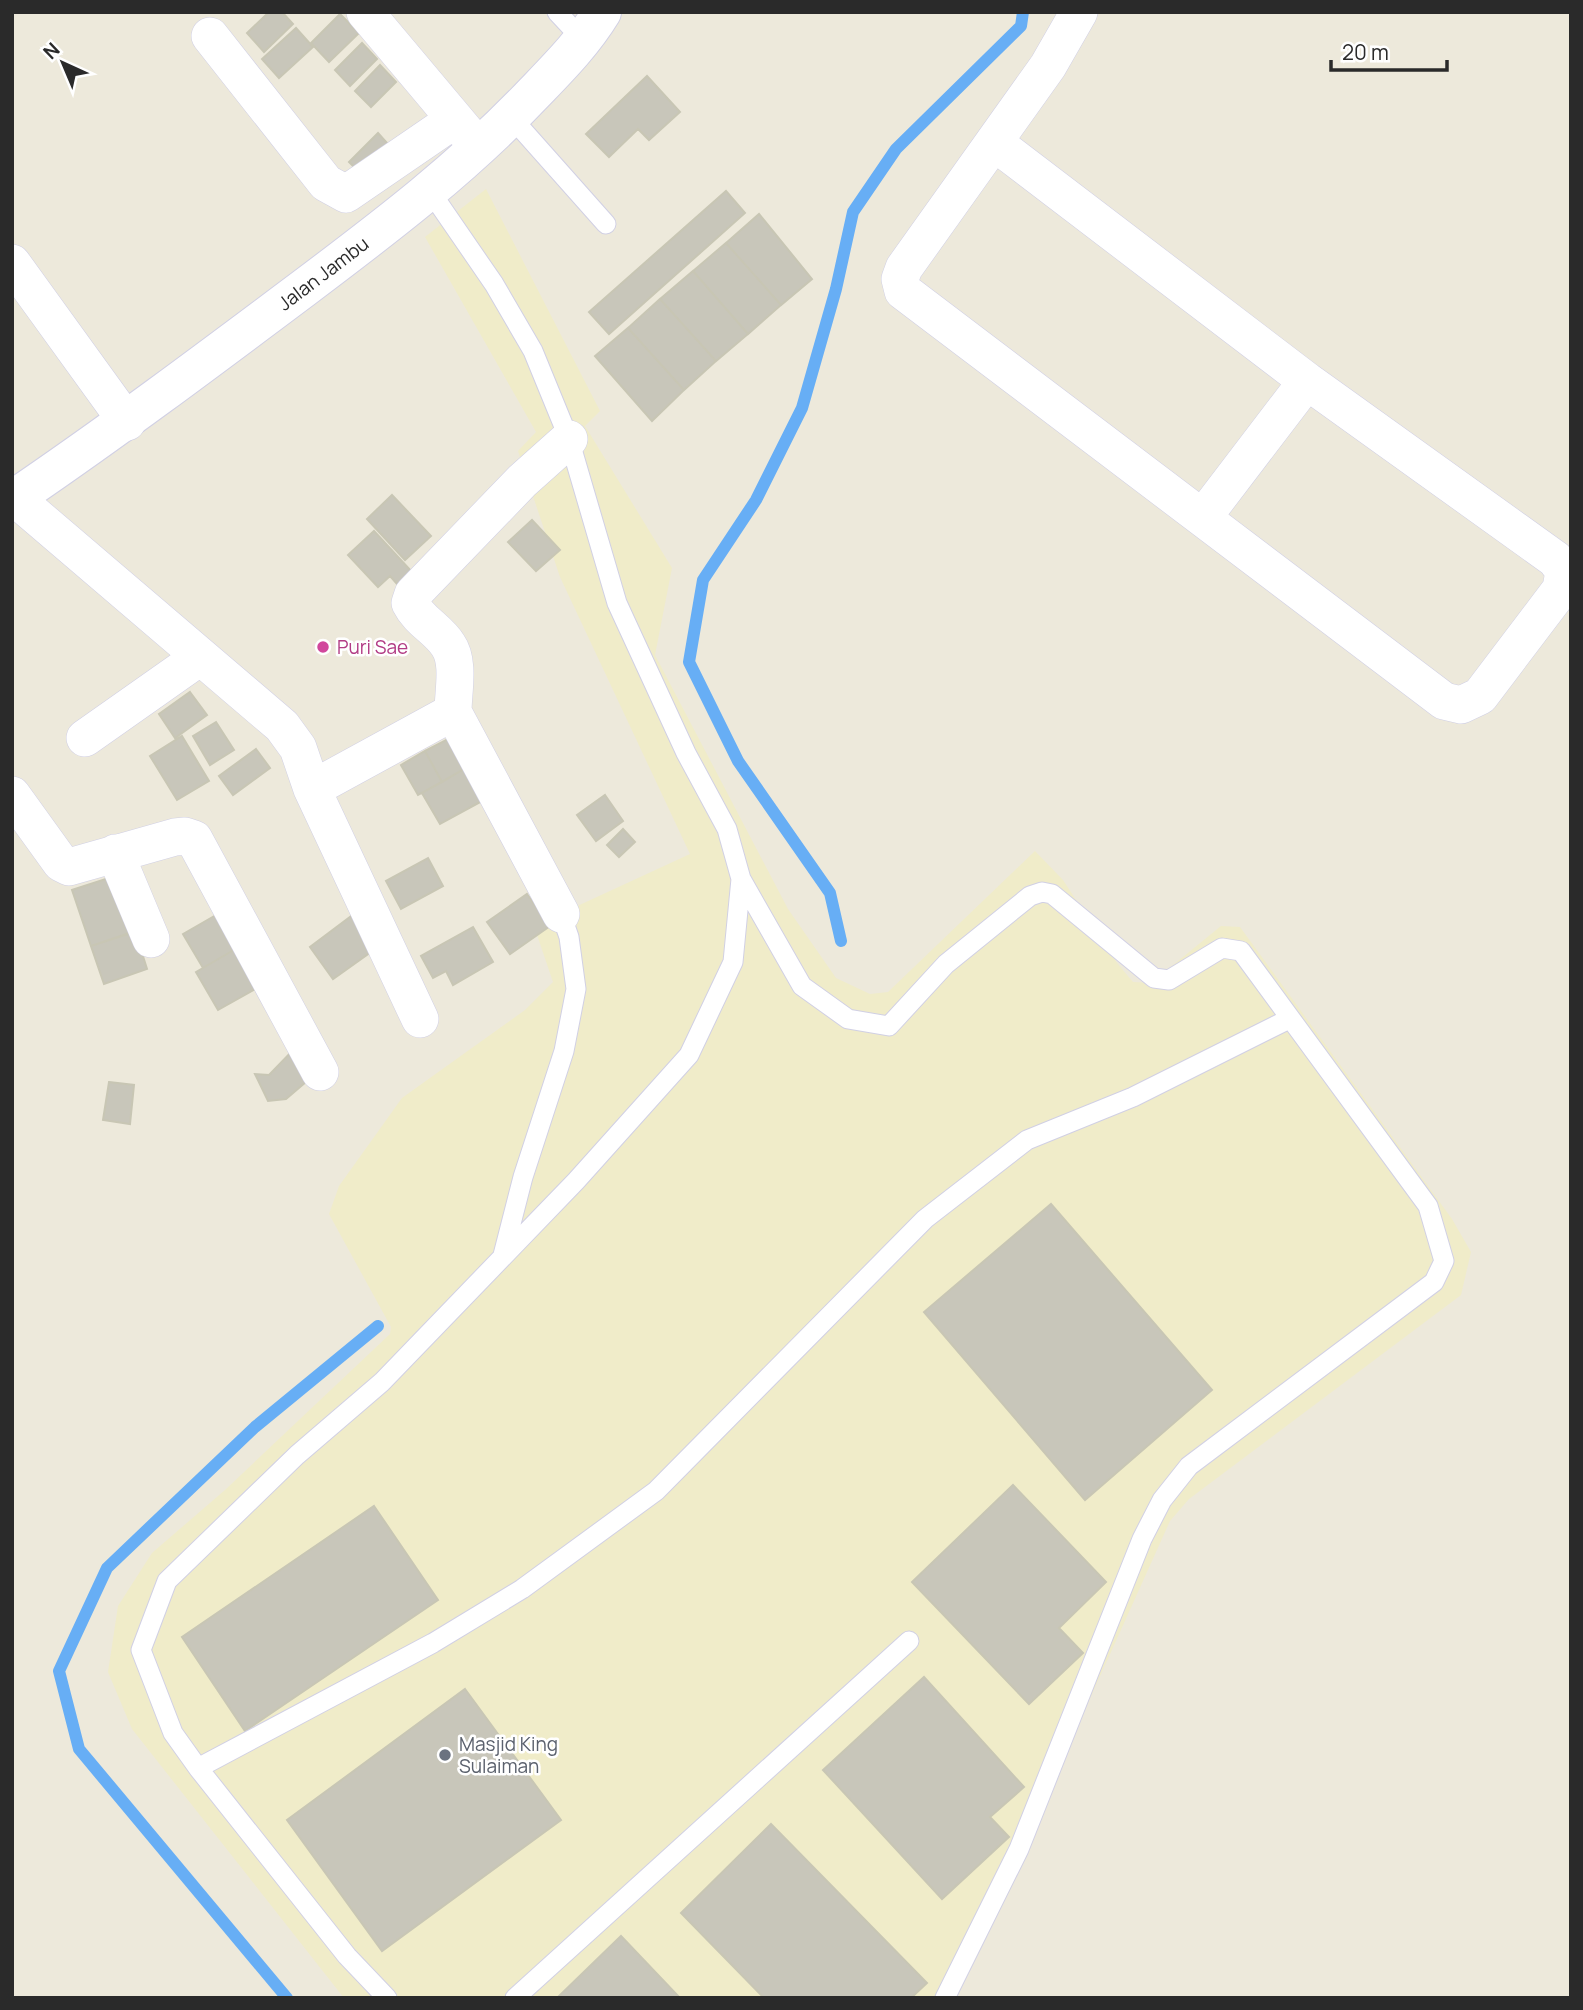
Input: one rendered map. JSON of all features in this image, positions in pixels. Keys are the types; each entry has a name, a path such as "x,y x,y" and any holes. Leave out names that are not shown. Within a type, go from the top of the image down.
{"street":[{"path":"365,12 479,149"},
{"path":"995,143 1307,381 1555,559 1564,570 1562,589 1480,696 1461,705 1444,701 1204,516 903,291 900,279 904,268 1048,66 1079,12"},
{"name":"Jalan Jambu","path":"14,499 127,422 430,191 511,117 593,26"},
{"path":"210,36 326,183 346,194 454,120"},
{"path":"12,262 127,422"},
{"path":"1204,516 1307,381"},
{"path":"561,914 453,712 454,660 448,645 415,613 410,603 414,594 504,500 569,439"},
{"path":"14,499 282,726 298,748 312,789 420,1019"},
{"path":"85,738 200,657"},
{"path":"312,789 453,712"},
{"path":"12,795 61,863 69,867 175,837 186,836 194,839 320,1072"},
{"path":"114,853 151,939"}],"lane":[{"path":"557,12 593,26"},
{"path":"511,117 606,224"},
{"path":"430,191 494,284 533,351 569,439 617,603 686,753 727,829 741,879 802,986 848,1019 889,1026 946,964 1030,896 1042,892 1052,894 1154,978 1168,980 1222,948 1241,951 1428,1206 1440,1238 1444,1261 1434,1283 1189,1466 1162,1500 1142,1539 1019,1849 945,1998"},
{"path":"387,1998 347,1956 173,1733 141,1650 167,1581 297,1455 383,1382 502,1258 689,1055 733,962 741,879"},
{"path":"502,1258 523,1177 564,1051 576,989 569,937 561,914"},
{"path":"198,1768 433,1643 522,1589 656,1491 925,1219 1027,1140 1133,1097 1289,1019"},
{"path":"515,1998 909,1641"}],"shaded area":[{"path":"486,189 600,411 585,426 672,568 655,655 788,909 836,978 870,994 888,992 1035,851 1063,880 1117,963 1133,982 1151,983 1221,926 1240,927 1452,1219 1471,1252 1461,1295 1189,1499 1170,1521 955,1998 344,1998 132,1729 108,1672 118,1606 152,1553 225,1490 390,1334 391,1327 329,1214 339,1186 402,1098 525,1010 553,982 534,926 690,854 560,577 518,451 536,432 425,237"}],"building":[{"path":"269,12 282,12 293,24 264,52 247,33"},
{"path":"340,14 359,33 329,62 311,43"},
{"path":"296,28 313,47 279,78 262,59"},
{"path":"362,43 377,59 350,86 335,70"},
{"path":"380,65 396,82 371,107 355,91"},
{"path":"647,76 680,112 649,140 638,129 609,157 586,134"},
{"path":"378,133 395,152 367,180 349,162"},
{"path":"726,191 745,213 609,334 589,312"},
{"path":"759,214 812,279 781,305 726,243"},
{"path":"726,243 781,305 748,334 693,271"},
{"path":"693,271 748,334 716,361 660,299"},
{"path":"660,299 716,361 684,390 628,328"},
{"path":"628,328 684,390 652,421 595,356"},
{"path":"392,495 431,536 405,560 367,519"},
{"path":"532,520 560,550 536,571 508,542"},
{"path":"374,531 412,572 398,585 390,576 378,587 348,555"},
{"path":"190,692 207,715 175,738 159,714"},
{"path":"216,722 234,750 210,765 193,736"},
{"path":"182,736 209,781 177,800 150,756"},
{"path":"448,739 464,769 442,782 425,751"},
{"path":"256,749 270,768 233,795 219,776"},
{"path":"425,751 442,782 418,795 401,765"},
{"path":"464,769 482,801 440,824 422,793"},
{"path":"605,795 623,821 596,841 577,815"},
{"path":"623,829 635,842 619,857 607,845"},
{"path":"428,858 443,886 401,909 386,881"},
{"path":"112,877 131,933 91,946 72,890"},
{"path":"527,894 550,926 510,954 487,922"},
{"path":"223,911 244,944 203,968 183,934"},
{"path":"354,914 378,947 333,979 310,947"},
{"path":"473,927 493,962 453,985 446,971 433,978 421,956"},
{"path":"135,931 147,969 104,984 91,946"},
{"path":"244,944 266,983 218,1010 196,972"},
{"path":"296,1047 314,1075 286,1099 268,1101 255,1074 269,1075"},
{"path":"109,1082 134,1085 130,1124 103,1120"},
{"path":"1051,1204 1212,1390 1085,1500 924,1312"},
{"path":"1013,1485 1106,1582 1059,1628 1083,1653 1029,1704 912,1582"},
{"path":"374,1506 438,1600 245,1731 182,1637"},
{"path":"924,1677 1024,1787 990,1817 1009,1837 942,1899 823,1770"},
{"name":"Masjid King Sulaiman","path":"465,1689 561,1820 382,1951 287,1820"},
{"path":"771,1824 927,1983 911,1998 764,1998 681,1913"},
{"path":"621,1936 680,1998 557,1998"}],"waterway":[{"path":"841,941 830,893 738,761 689,662 703,580 756,500 802,408 836,289 853,212 896,149 1021,26 1023,12"},
{"path":"287,1998 79,1749 59,1671 107,1568 255,1427 378,1326"}],"place":[{"name":"Puri Sae","path":"323,647"},
{"name":"Masjid King Sulaiman","path":"445,1755"}]}
